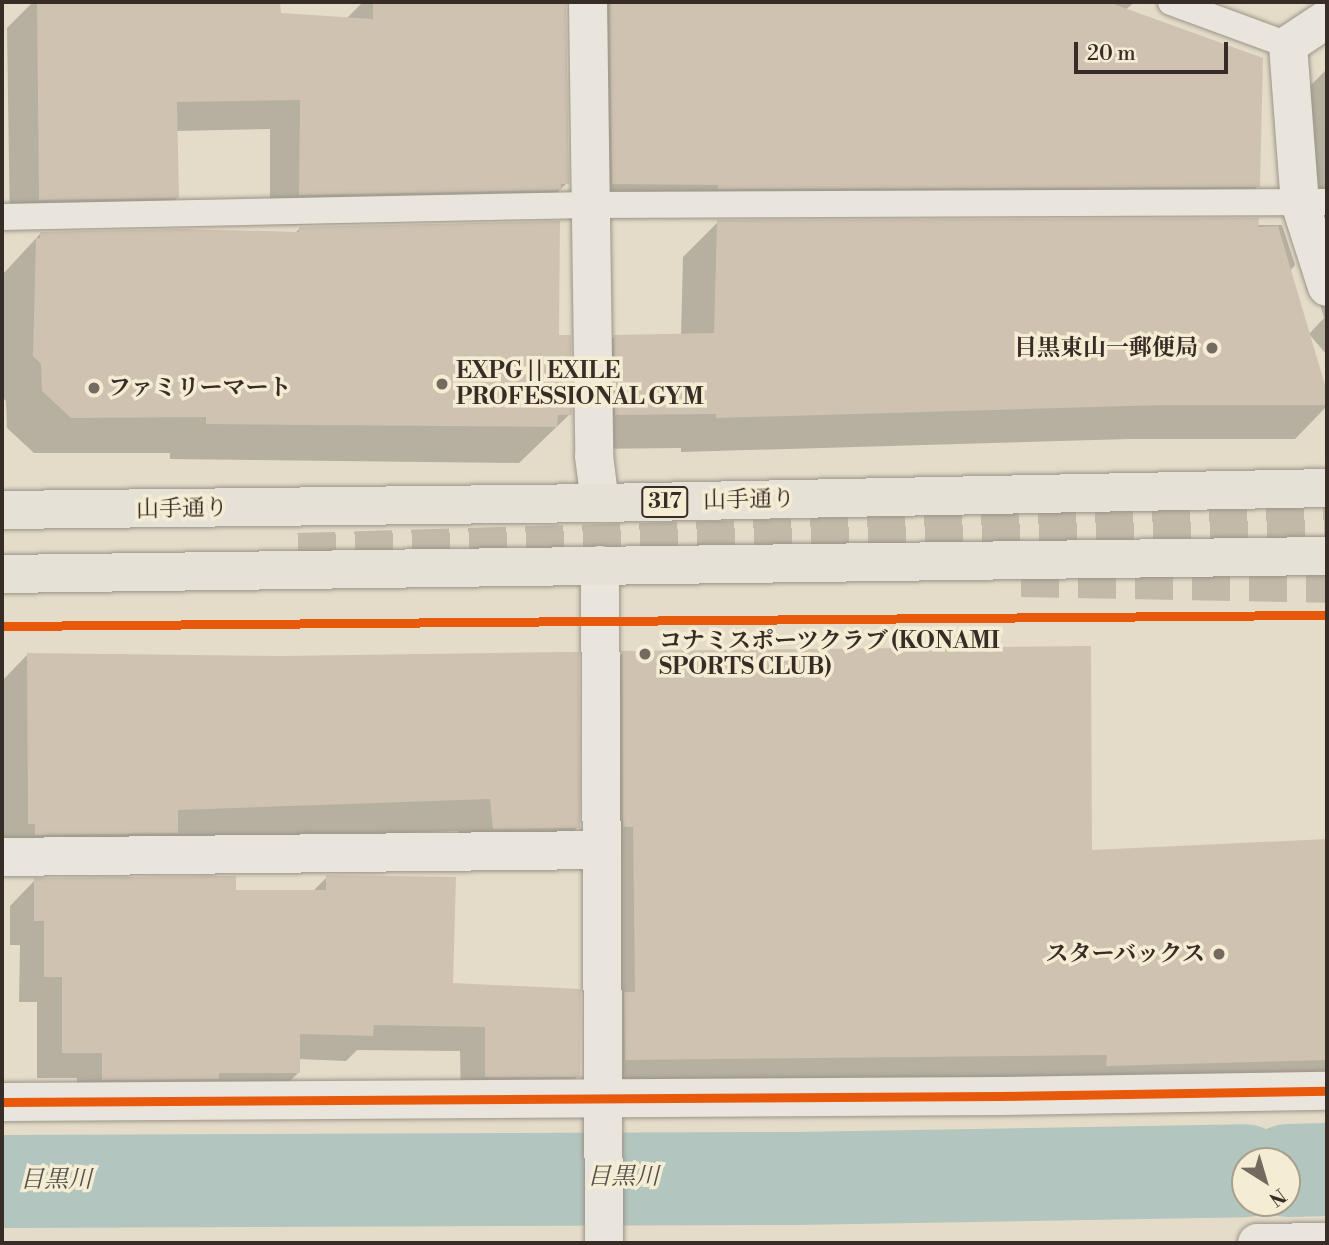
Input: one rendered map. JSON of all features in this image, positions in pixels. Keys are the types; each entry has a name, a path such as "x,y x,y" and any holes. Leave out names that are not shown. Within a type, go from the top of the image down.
{"main road":[{"name":"山手通り","path":"2,510 600,503 1327,488"},
{"path":"2,575 1327,556"}],"street":[{"path":"588,2 594,456 600,503"},
{"path":"1327,19 1289,45 1327,287"},
{"path":"600,565 604,1236"},
{"path":"2,857 602,850"},
{"path":"2,1102 603,1108 1327,1091"},
{"path":"1257,1243 1327,1242"}],"lane":[{"path":"1171,2 1289,45"},
{"path":"2,218 590,205 1313,202"}],"building":[{"path":"37,2 280,2 281,13 373,19 373,2 566,2 569,184 561,184 561,190 299,195 300,100 177,102 179,198 39,200"},
{"path":"610,2 1108,2 1263,58 1260,187 718,189 718,185 612,184"},
{"path":"1259,218 1258,227 1278,226 1327,392 1327,405 1165,405 716,418 716,414 615,415 614,335 714,333 717,220"},
{"path":"560,221 559,335 571,335 572,415 558,415 557,427 206,424 206,417 71,418 42,391 41,364 33,356 36,238 40,238 40,232 180,229 299,232 299,227"},
{"path":"1091,646 1092,850 1327,839 1327,1060 1106,1066 1107,1055 625,1060 624,992 635,992 633,827 623,827 622,651"},
{"path":"579,652 580,828 493,829 490,799 178,810 178,833 35,835 35,824 28,824 27,653 282,656"},
{"path":"326,875 456,877 453,983 581,989 580,1077 485,1077 485,1027 374,1025 373,1036 300,1034 300,1073 219,1073 219,1079 102,1080 102,1053 62,1053 62,977 44,977 44,921 34,921 34,878 236,876 236,890 326,890"}],"waterway":[{"name":"目黒川","path":"1301,1170 1327,1169"},
{"name":"目黒川","path":"2,1181 796,1178 1231,1170"}],"tunnel":[{"path":"298,552 1327,522"},
{"path":"1021,578 1327,584"}],"cycle path":[{"path":"2,626 1327,615"},
{"path":"2,1102 999,1096 1327,1091"}],"place":[{"name":"目黒東山一郵便局","path":"1212,348"},
{"name":"EXPG || EXILE PROFESSIONAL GYM","path":"442,384"},
{"name":"ファミリーマート","path":"94,388"},
{"name":"コナミスポーツクラブ (KONAMI SPORTS CLUB)","path":"645,654"},
{"name":"スターバックス","path":"1219,954"}]}
